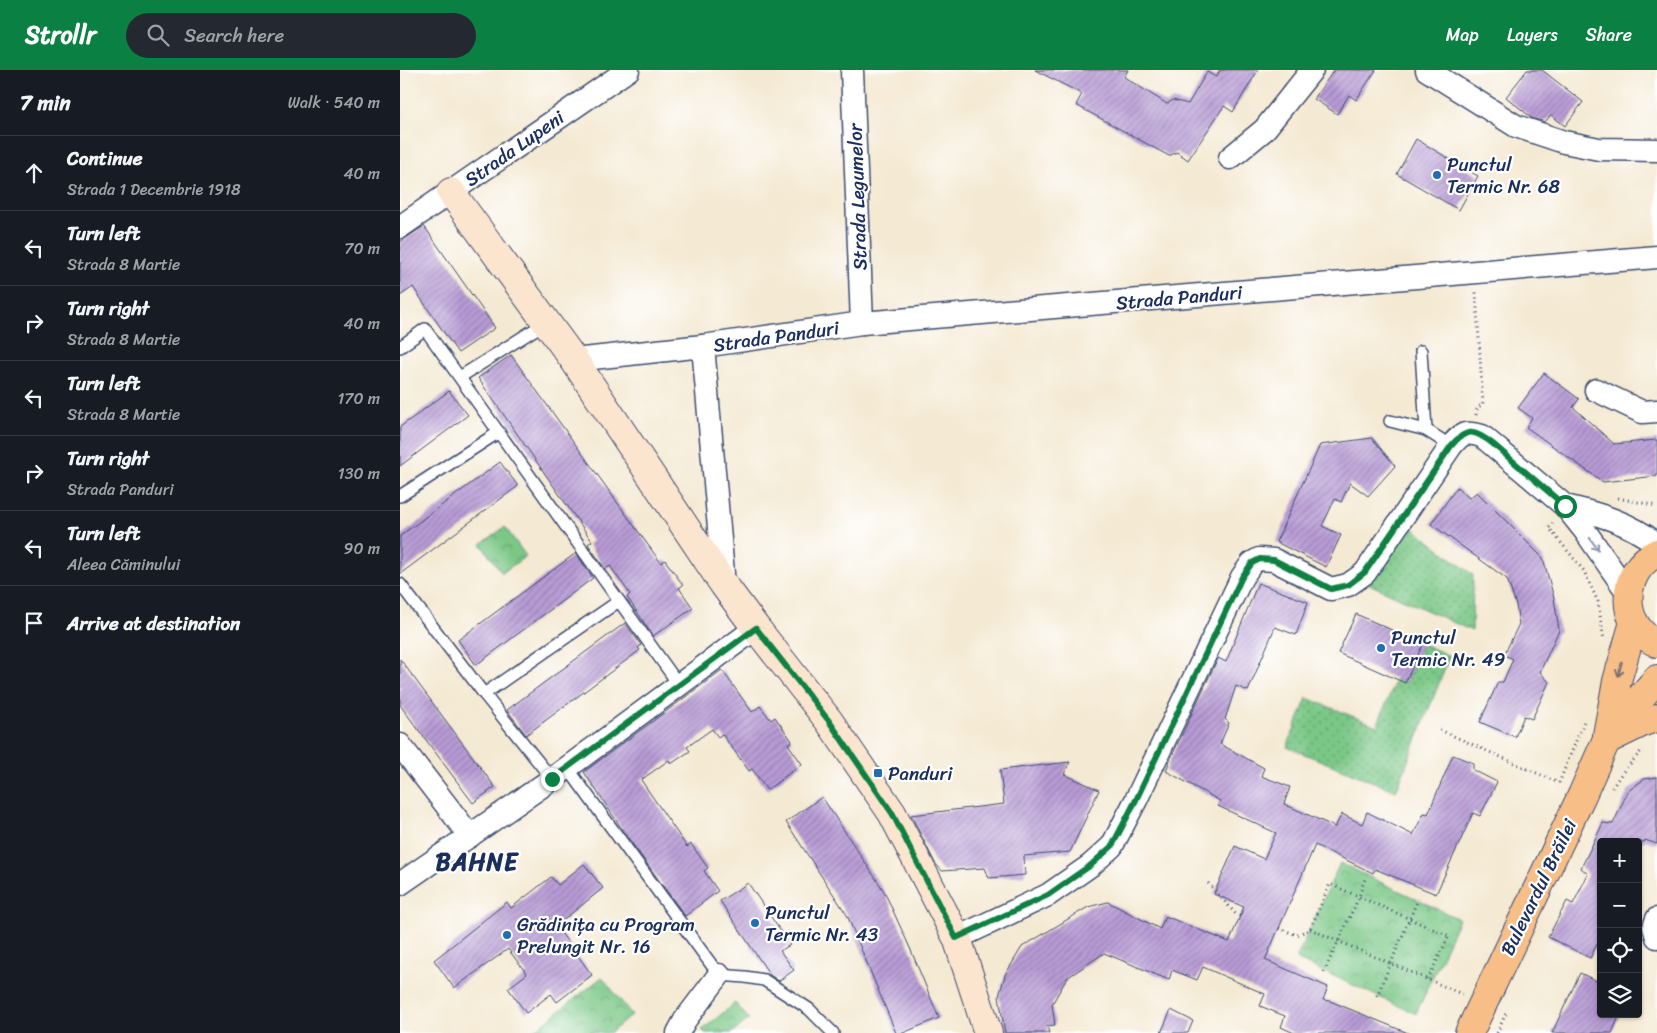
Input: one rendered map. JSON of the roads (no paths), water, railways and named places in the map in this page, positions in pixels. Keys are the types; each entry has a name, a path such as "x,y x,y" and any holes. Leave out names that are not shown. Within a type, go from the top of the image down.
{"main road":[{"path":"1657,554 1650,556 1638,568 1633,575 1628,593 1628,604 1634,622 1642,633 1657,643"},
{"name":"Bulevardul Brăilei","path":"1606,741 1617,682 1634,622"},
{"name":"Bulevardul Brăilei","path":"1468,1033 1606,741 1624,716 1657,679"},
{"path":"1606,741 1657,718"}],"street":[{"name":"Strada Lupeni","path":"400,227 628,70"},
{"name":"Strada Legumelor","path":"852,70 862,323"},
{"path":"1230,158 1264,130 1312,70"},
{"path":"1427,70 1516,126 1564,142 1599,149 1657,150"},
{"path":"451,192 545,323 574,360 724,585 829,721 892,813 956,938 988,1033"},
{"name":"Strada Panduri","path":"574,360 703,346 862,323 1657,257"},
{"name":"Strada Panduri","path":"703,346 724,585"},
{"path":"1596,390 1642,412 1657,411"},
{"path":"956,938 1048,895 1091,865 1112,846 1136,800 1242,577 1252,563 1260,559 1274,560 1331,589 1348,585 1365,572 1460,435 1472,433 1482,436 1565,506 1585,531 1628,593"},
{"path":"1565,506 1600,514 1626,524 1657,544"},
{"path":"400,884 560,773 756,628"},
{"path":"400,745 470,836"},
{"path":"1657,919 1654,927 1657,937"},
{"path":"678,1033 685,1020 718,975"}],"lane":[{"path":"460,377 545,323"},
{"path":"400,347 425,328 678,685"},
{"path":"1421,352 1426,430"},
{"path":"1390,421 1426,430 1451,446"},
{"path":"400,496 499,432"},
{"path":"400,584 404,598 484,694 560,773 718,975 764,980 809,1009 833,1033"},
{"path":"484,694 619,601"}],"place":[{"name":"Punctul Termic Nr. 68","path":"1437,175"},
{"name":"Punctul Termic Nr. 49","path":"1381,648"},
{"name":"Panduri","path":"878,773"},
{"name":"Punctul Termic Nr. 43","path":"755,923"},
{"name":"Grădinița cu Program Prelungit Nr. 16","path":"507,935"}],"district":[{"name":"BAHNE","path":"477,862"}]}
